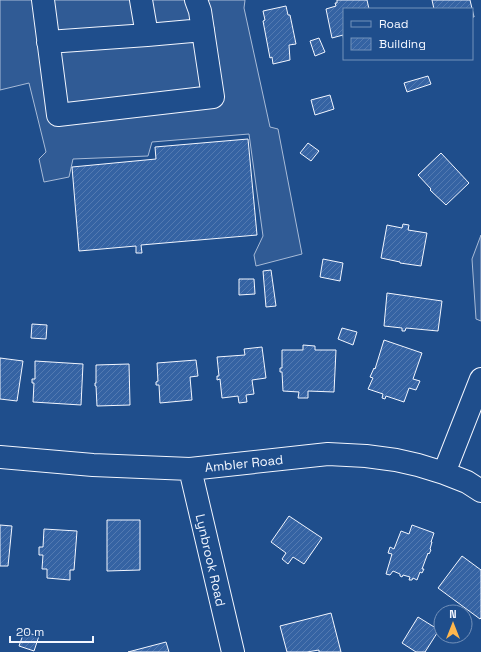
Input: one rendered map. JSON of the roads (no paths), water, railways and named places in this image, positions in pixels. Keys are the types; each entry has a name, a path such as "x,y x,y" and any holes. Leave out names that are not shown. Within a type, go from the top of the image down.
{"street":[{"path":"42,0 58,115 213,97 200,11 196,0"},
{"path":"141,0 147,35"},
{"path":"48,42 203,30"},
{"path":"444,473 481,379"},
{"name":"Ambler Road","path":"0,457 93,465 190,469 328,454 366,456 418,465 467,482 481,491"},
{"name":"Lynbrook Road","path":"190,469 233,652"}]}
